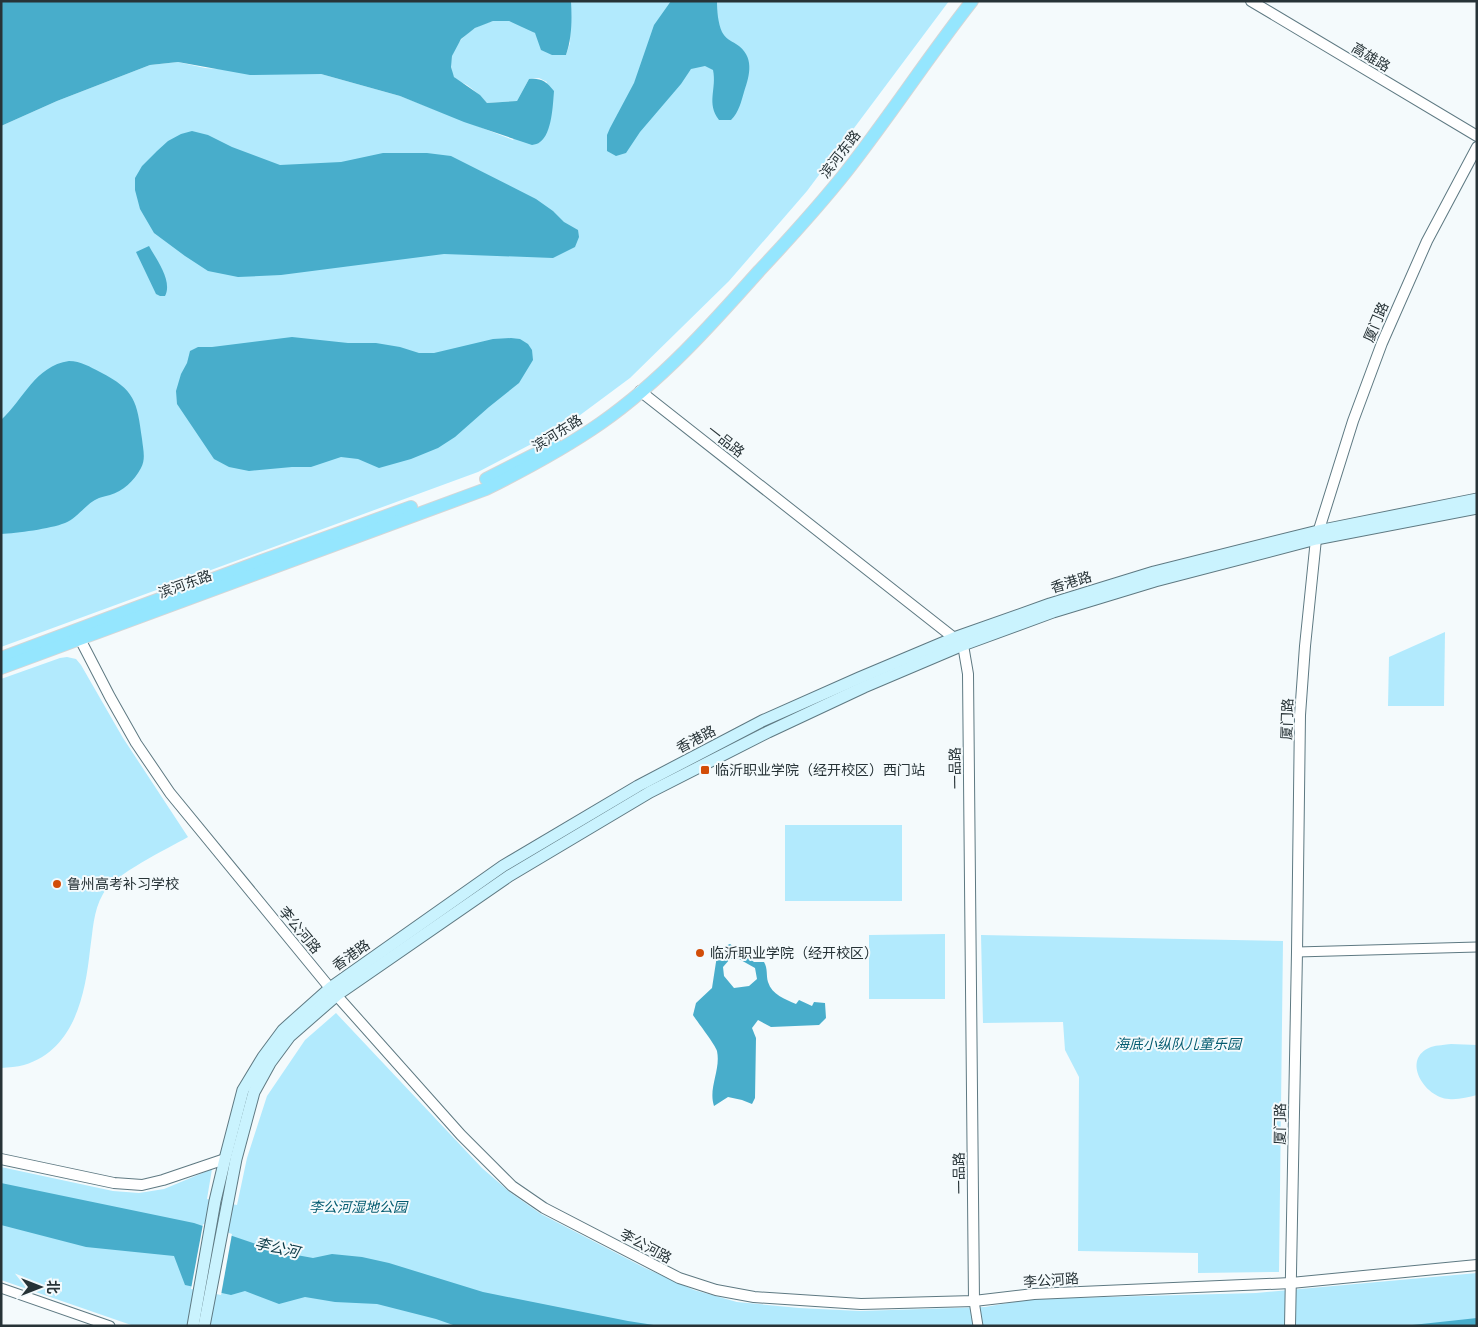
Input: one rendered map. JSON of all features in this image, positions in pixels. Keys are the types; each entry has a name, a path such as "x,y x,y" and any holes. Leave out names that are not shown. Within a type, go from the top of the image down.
{"main road":[{"name":"滨河东路","path":"1,658 482,481 554,444 601,413 671,354 766,253 848,156 962,1"},
{"name":"滨河东路","path":"1,668 486,489 558,452 603,422 676,360 725,309 845,173 972,1"},
{"name":"香港路","path":"202,1317 215,1201 224,1159 243,1090 263,1057 283,1030 334,991 509,876 643,796 768,732 958,642 1146,584 1317,535 1477,499"},
{"name":"香港路","path":"1317,535 1477,508"},
{"name":"香港路","path":"193,1326 202,1317 236,1159 254,1092 270,1063 290,1036 334,991"}],"street":[{"name":"高雄路","path":"1250,1 1477,136"},
{"name":"厦门路","path":"1290,1326 1300,715 1304,646 1317,535 1353,421 1382,343 1427,240 1477,147"},
{"name":"一品路","path":"640,391 958,642 968,674 974,1301"},
{"name":"李公河路","path":"80,639 136,743 170,793 334,991 461,1135 512,1186 544,1208 679,1278 726,1292 754,1297 861,1304 974,1301 1034,1294 1291,1283 1477,1265"},
{"path":"1297,952 1477,947"},
{"path":"1,1159 114,1183 142,1185 163,1180 224,1159"},
{"path":"1,1288 110,1326"},
{"path":"974,1301 978,1326"}],"green space":[{"path":"571,1 949,1 807,191 729,281 630,378 564,427 478,472 1,647 1,126 57,101 150,65 178,62 205,68 287,74 321,74 400,96 513,140 547,82 539,78 529,79 517,101 487,103 467,85 454,77 451,65 453,53 458,44 472,30 481,25 500,20 524,26 566,55 570,43"},
{"path":"1445,632 1444,706 1388,706 1389,657"},
{"name":"鲁州高考补习学校","path":"67,657 76,659 81,665 123,738 188,837 129,870 109,886 97,907 85,985 74,1019 66,1034 55,1047 41,1058 16,1067 1,1068 1,679"},
{"path":"785,825 902,825 902,901 785,901"},
{"path":"945,934 945,999 869,999 869,935"},
{"name":"海底小纵队儿童乐园","path":"981,935 1283,941 1279,1272 1198,1273 1198,1253 1078,1251 1079,1077 1065,1050 1063,1022 983,1023"},
{"name":"李公河湿地公园","path":"336,1013 482,1168 511,1193 541,1214 645,1268 694,1290 737,1302 860,1311 985,1307 1031,1299 1256,1293 1477,1273 1477,1326 134,1326 1,1280 1,1167 113,1191 139,1193 164,1189 212,1169 207,1199 237,1205 247,1158 267,1096 305,1040"},
{"path":"1451,1044 1477,1045 1477,1095 1456,1099 1440,1097 1432,1092 1419,1077 1417,1060 1422,1053 1431,1047"}],"shaded area":[{"path":"1,1 571,1 571,22 566,55 552,55 541,50 535,33 509,21 493,21 475,28 461,39 452,56 451,67 454,77 480,95 487,103 517,101 529,79 540,80 554,91 547,132 544,138 532,145 464,122 400,96 321,74 250,75 178,62 150,65 57,101 1,126"},
{"path":"671,1 717,1 718,17 722,32 726,38 742,49 748,60 749,73 741,103 731,120 719,120 715,114 712,102 713,70 705,66 691,69 681,84 640,132 626,153 616,156 607,151 607,135 634,83 654,25"},
{"path":"192,131 208,135 232,147 280,165 341,162 383,153 427,153 451,156 536,199 553,211 564,222 578,230 579,237 575,247 553,258 444,254 281,275 238,277 208,271 154,233 140,209 135,190 135,178 142,166 168,141"},
{"path":"149,246 165,277 167,290 165,296 156,294 136,252"},
{"path":"292,337 348,343 376,343 400,347 419,353 434,353 493,339 511,338 520,339 528,344 532,350 533,360 519,383 455,437 438,448 411,459 379,468 358,459 341,457 311,467 249,471 229,467 214,459 177,404 176,391 190,351 198,347"},
{"path":"69,361 81,363 112,378 132,398 138,415 144,458 143,465 128,485 115,493 94,500 70,521 42,529 1,534 1,420 31,384 47,369"},
{"path":"730,944 754,962 764,962 770,986 783,998 796,1004 799,1000 812,1006 814,1002 825,1003 826,1018 819,1025 771,1027 758,1020 752,1028 756,1038 755,1098 752,1104 728,1097 714,1106 712,1092 718,1058 717,1051 693,1015 696,1003 712,988 718,949","holes":["730,959 739,959 755,968 757,979 749,986 734,988 724,976 723,967"]},
{"path":"1,1183 194,1223 280,1252 313,1258 332,1254 362,1257 389,1263 483,1292 660,1326 456,1326 377,1304 335,1302 305,1297 279,1304 245,1291 231,1295 185,1285 174,1256 86,1247 1,1225"},
{"path":"1477,1318 1477,1326 1403,1326"}],"pier":[{"path":"203,1224 232,1234 221,1295 191,1289"}],"place":[{"name":"临沂职业学院（经开校区）西门站","path":"705,770"},
{"name":"鲁州高考补习学校","path":"57,884"},
{"name":"临沂职业学院（经开校区）","path":"700,953"}],"water label":[{"name":"李公河","path":"277,1248"}]}
